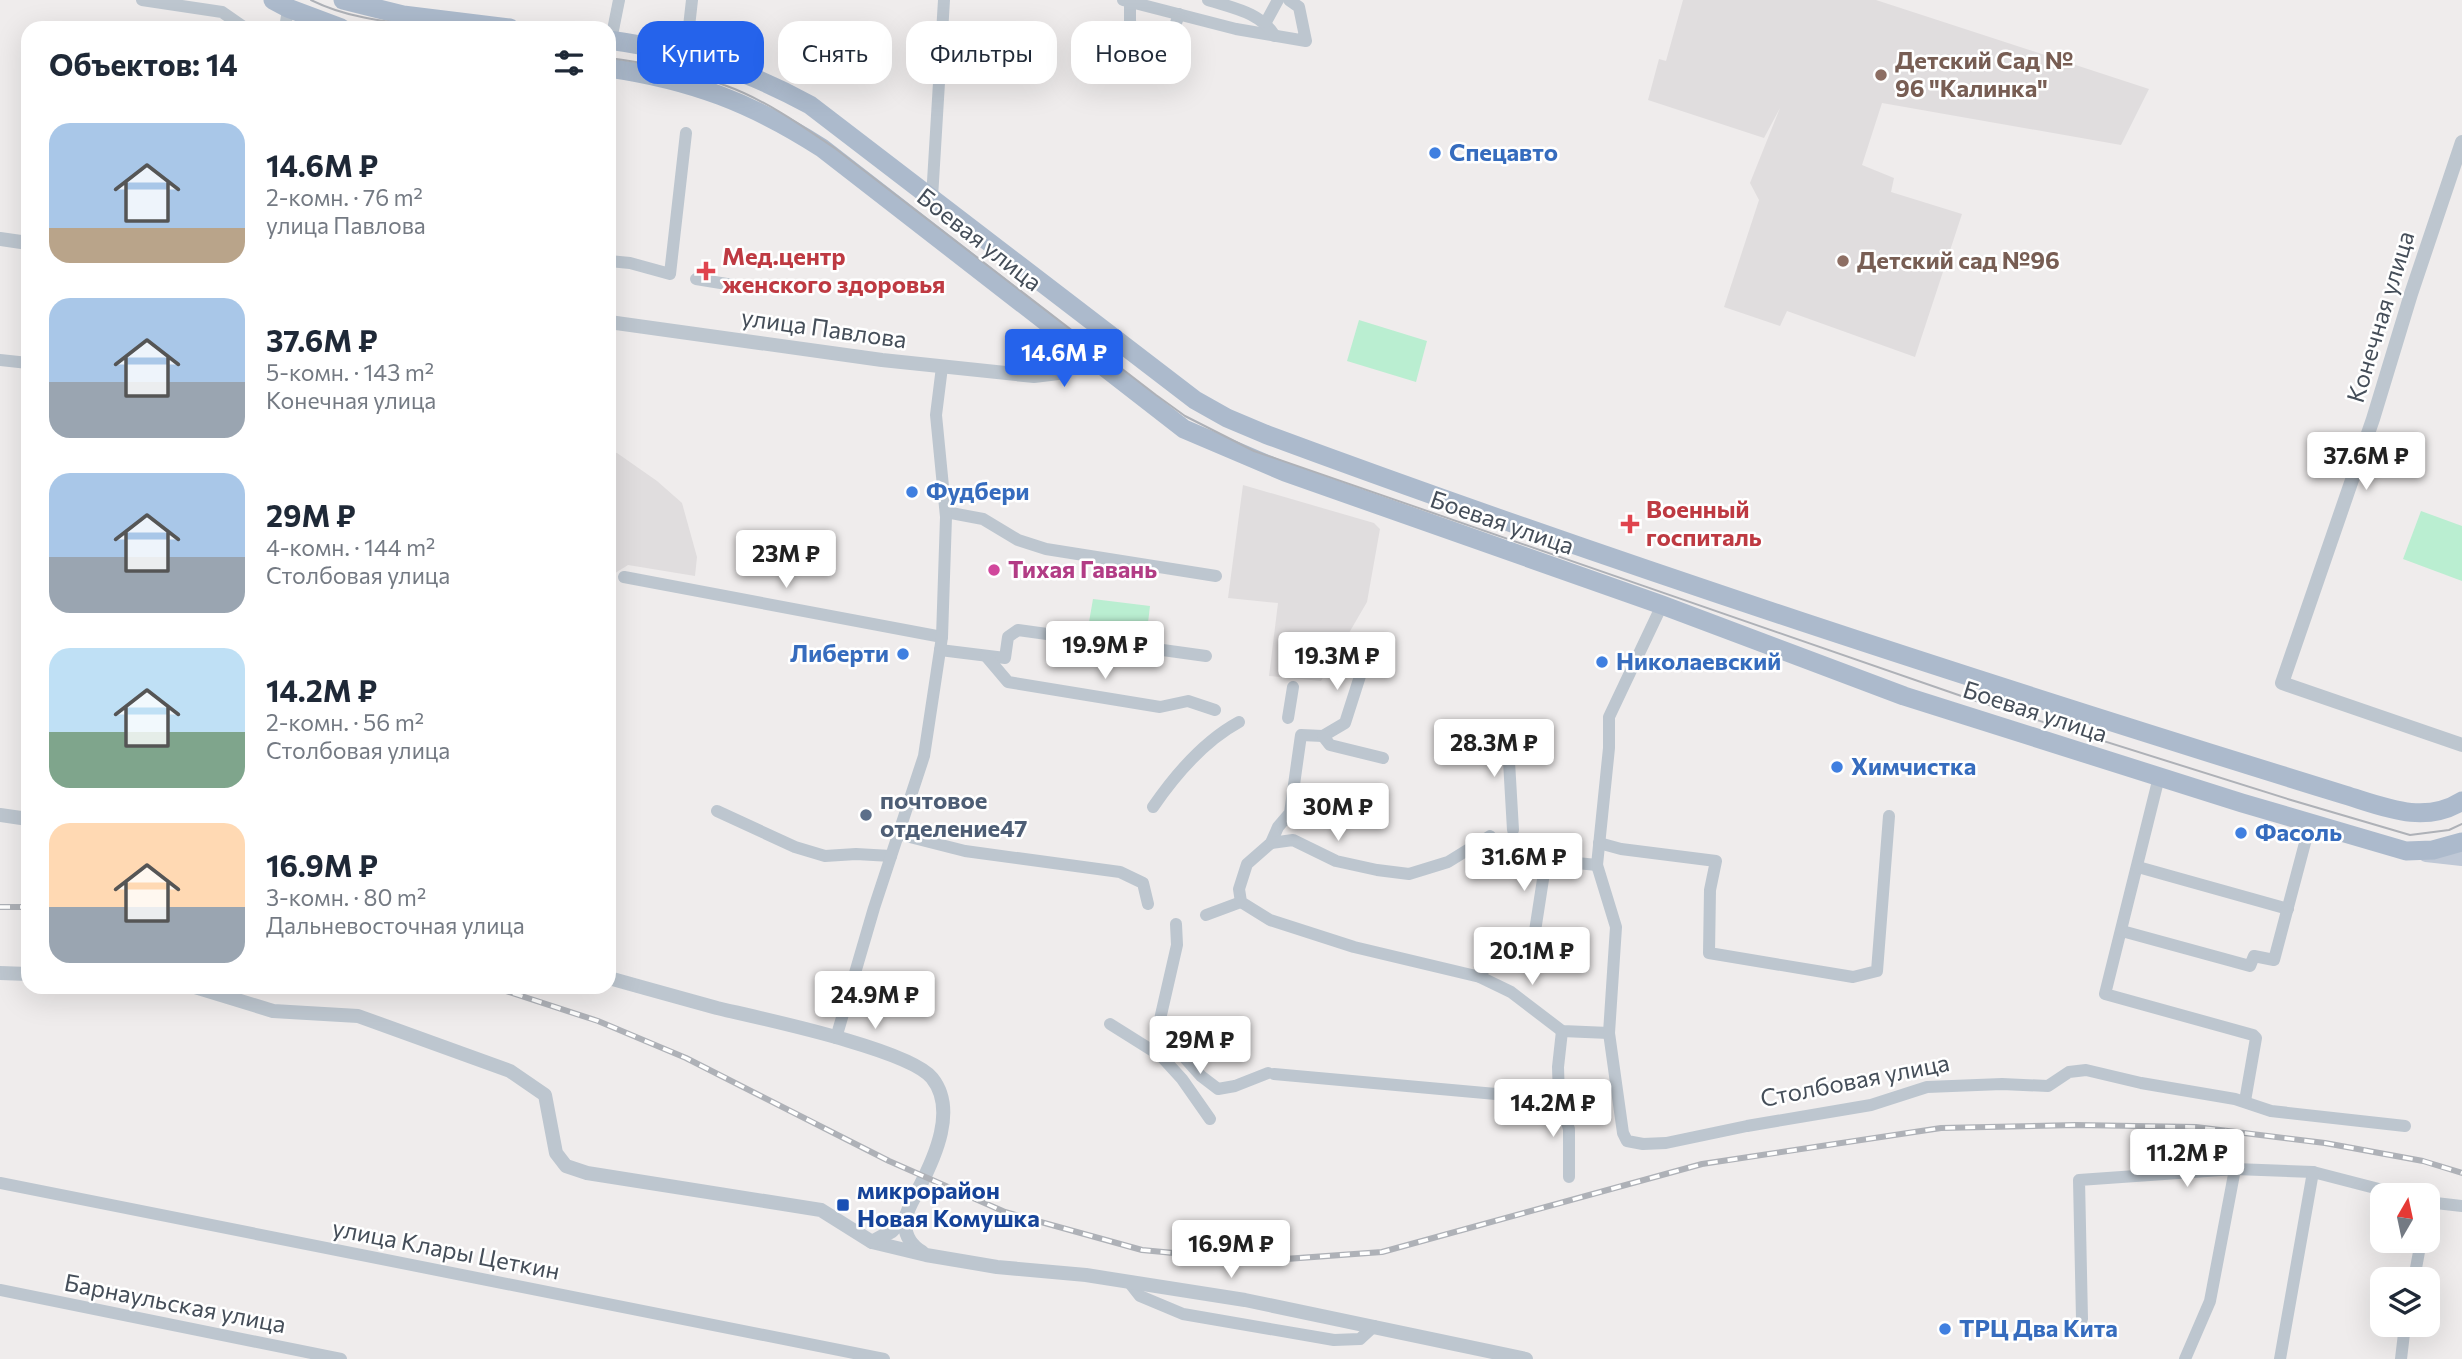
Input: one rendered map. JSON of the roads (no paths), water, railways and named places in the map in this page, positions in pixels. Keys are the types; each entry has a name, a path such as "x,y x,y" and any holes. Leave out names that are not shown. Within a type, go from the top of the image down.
{"main road":[{"path":"343,0 402,15 452,21"},
{"path":"284,9 320,21"},
{"name":"Боевая улица","path":"616,41 637,45"},
{"name":"Боевая улица","path":"616,69 654,74 703,88 747,105 822,148 1184,429 1233,452 1662,605 1904,696 2159,777 2406,851 2433,850 2462,842"},
{"name":"Боевая улица","path":"764,81 810,105 1195,400 1227,418 1305,449 1673,578 1954,673 2332,792 2402,813 2435,812 2459,805"},
{"name":"Столбовая улица","path":"1662,605 1673,578"},
{"path":"2406,851 2462,858"}],"street":[{"path":"142,0 222,12 235,21"},
{"path":"614,21 619,0"},
{"path":"690,21 692,0"},
{"path":"932,198 944,0"},
{"path":"1208,0 1266,22 1275,36"},
{"path":"1266,22 1278,0"},
{"path":"1179,14 1172,35 1165,41 1133,34 1127,1 1306,41 1299,7 1289,0"},
{"path":"616,262 670,274 686,133"},
{"name":"Конечная улица","path":"2462,142 2373,419 2282,683 2462,745"},
{"path":"0,239 21,242"},
{"path":"696,279 733,285"},
{"name":"улица Павлова","path":"616,323 942,367 1034,376 1058,373 1079,361 1095,362"},
{"name":"улица Павлова","path":"1034,376 1047,374 1065,362 1068,352 1062,336"},
{"path":"0,360 21,362"},
{"path":"836,1038 924,756 942,636 946,512 936,415 942,367"},
{"path":"946,512 983,519 1018,540 1046,549 1216,576"},
{"path":"624,577 942,636"},
{"name":"Столбовая улица","path":"1662,605 1609,717 1609,748 1597,864 1616,927 1609,1033 1623,1133 1628,1141 1636,1144 1666,1143 1871,1105 1927,1087 2002,1084 2048,1086 2075,1071 2086,1070 2245,1101 2271,1111 2405,1126"},
{"path":"940,650 1005,658 1008,637 1018,630 1206,656"},
{"path":"986,656 1008,682 1160,708 1188,701 1214,709"},
{"path":"1374,665 1361,673 1345,723 1323,736 1301,735 1290,813 1278,827 1271,843 1247,864 1239,889 1241,902 1270,920 1354,947 1480,977 1511,992 1562,1031 1609,1033"},
{"path":"1288,718 1293,687"},
{"path":"1153,807 1192,759 1224,731 1239,722"},
{"path":"1507,727 1513,830"},
{"path":"1323,736 1330,745 1383,758"},
{"path":"2159,777 2105,994 2253,1035 2256,1038 2245,1101"},
{"path":"717,811 795,847 825,856 891,856"},
{"path":"0,815 21,818"},
{"path":"1599,843 1621,849 1716,861 1710,890 1709,953 1853,977 1877,971 1889,817"},
{"path":"2122,931 2250,966 2253,956 2274,960 2310,824"},
{"path":"898,834 965,850 1120,872 1143,883 1148,904"},
{"path":"1271,843 1293,840 1336,861 1409,874 1448,862 1490,836"},
{"path":"1535,931 1546,860 1597,864"},
{"path":"2137,867 2288,909"},
{"path":"1206,915 1241,902"},
{"path":"1176,924 1177,945 1158,1028 1201,1076 1217,1089 1271,1074 1518,1096"},
{"path":"1480,977 1494,949"},
{"path":"0,973 21,974"},
{"path":"616,980 902,1058 920,1067 932,1078 940,1091 944,1110 942,1129 924,1178 906,1216 892,1231 872,1242"},
{"path":"218,994 273,1011 358,1016 510,1070 545,1095 556,1153 566,1166 587,1173 821,1210 872,1242 926,1255 1245,1300 1526,1359"},
{"path":"1110,1024 1161,1056 1182,1079 1210,1119"},
{"path":"1562,1031 1558,1067 1559,1097 1569,1129 1569,1177"},
{"path":"1161,1056 1167,1038"},
{"path":"2185,1359 2210,1301 2235,1169"},
{"path":"2082,1319 2079,1180 2235,1169 2313,1171 2370,1186"},
{"path":"2280,1359 2313,1171"},
{"name":"улица Клары Цеткин","path":"0,1183 884,1359"},
{"path":"2440,1205 2462,1206"},
{"path":"906,1216 906,1234 915,1247 926,1255"},
{"path":"1129,1282 1140,1296 1155,1303 1183,1314 1210,1319 1334,1340 1360,1339 1374,1326"},
{"name":"Барнаульская улица","path":"0,1290 341,1359"},
{"path":"2401,1359 2404,1337"}],"tram line":[{"path":"311,0 340,12 381,21"},
{"path":"616,59 667,68 710,80 782,113 836,149 1185,416 1254,451 1970,699 2291,800 2410,835 2449,830 2462,824"}],"railway":[{"path":"0,907 21,907"},
{"path":"515,994 598,1021 686,1058 889,1161 1005,1212 1142,1250 1258,1261 1382,1252 1702,1164 1941,1128 2076,1125 2196,1127 2325,1143 2423,1161 2462,1173"}],"place":[{"name":"Детский Сад № 96 \"Калинка\"","path":"1881,75"},
{"name":"Спецавто","path":"1435,153"},
{"name":"Детский сад №96","path":"1843,261"},
{"name":"Мед.центр женского здоровья","path":"706,271"},
{"name":"Фудбери","path":"912,492"},
{"name":"Военный госпиталь","path":"1630,524"},
{"name":"Тихая Гавань","path":"994,570"},
{"name":"Либерти","path":"903,654"},
{"name":"Николаевский","path":"1602,662"},
{"name":"Химчистка","path":"1837,767"},
{"name":"почтовое отделение47","path":"866,815"},
{"name":"Фасоль","path":"2241,833"},
{"name":"микрорайон Новая Комушка","path":"843,1205"},
{"name":"ТРЦ Два Кита","path":"1945,1329"}]}
